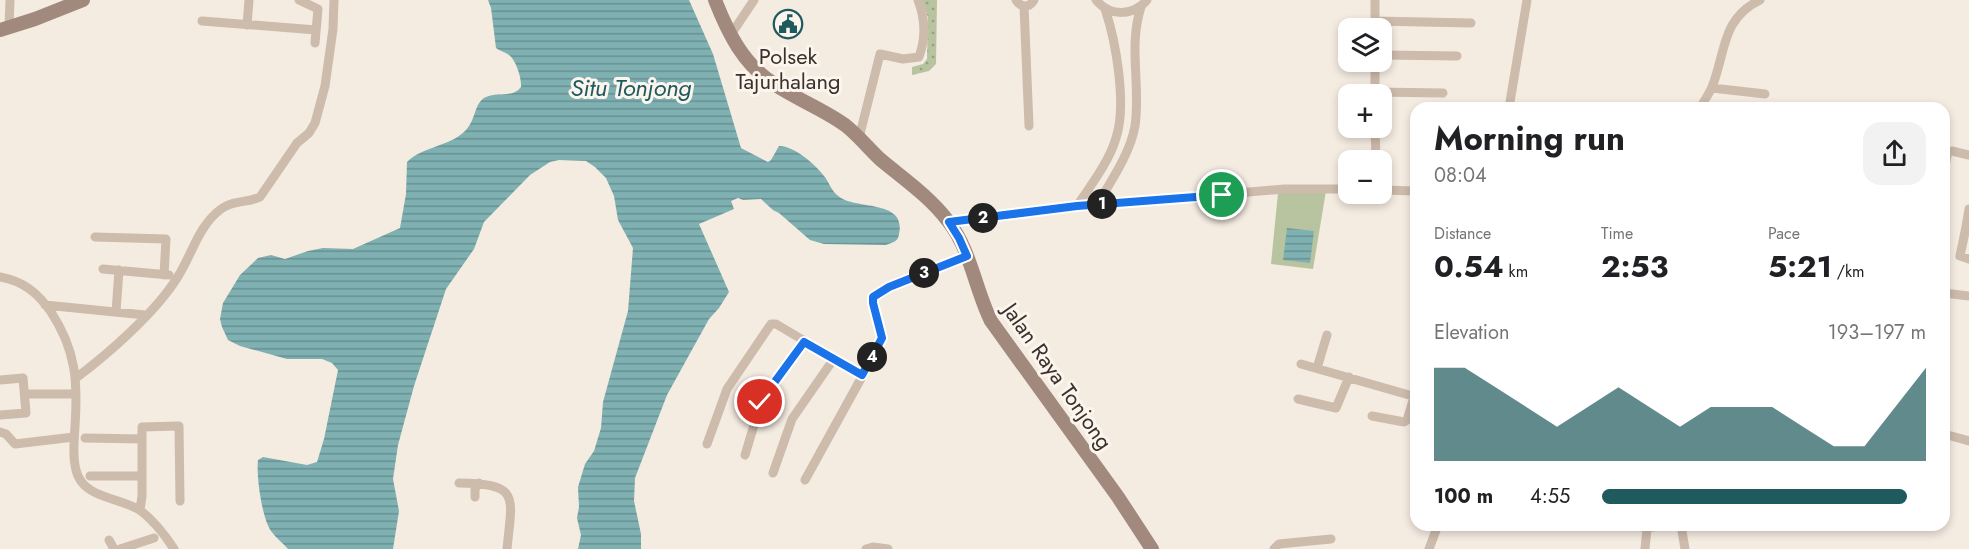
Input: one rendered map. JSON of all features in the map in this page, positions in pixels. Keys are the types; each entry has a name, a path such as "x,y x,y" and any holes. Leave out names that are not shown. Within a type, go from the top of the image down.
{"main road":[{"path":"5,28 83,0"},
{"name":"Jalan Raya Tonjong","path":"715,0 730,36 757,72 845,125 933,204 949,222 967,256 983,305 991,321 1119,497 1152,549"}],"street":[{"path":"5,28 10,0"},
{"path":"247,25 249,0"},
{"path":"299,0 318,9 315,43"},
{"path":"76,378 110,351 177,279 200,232 209,219 222,207 237,201 251,201 260,197 297,143 312,129 325,86 333,29 334,0"},
{"path":"730,36 754,0"},
{"path":"859,138 880,54 903,58 919,57 924,25 923,13 918,0"},
{"path":"1029,126 1020,3 1032,3 1034,0"},
{"path":"1096,0 1112,12 1127,13 1144,3"},
{"path":"1375,0 1375,18"},
{"path":"1510,102 1527,0"},
{"path":"1704,102 1712,88 1733,21 1743,9 1760,0"},
{"path":"1097,204 1132,139 1136,114 1134,42 1136,26 1144,3"},
{"path":"1077,206 1113,147 1119,123 1117,58 1112,28 1105,9"},
{"path":"202,21 316,30"},
{"path":"1392,25 1471,23"},
{"path":"1392,55 1457,56"},
{"path":"1712,88 1765,94"},
{"path":"1392,93 1443,93"},
{"path":"1950,153 1969,155"},
{"path":"949,222 1097,204 1285,189 1338,189"},
{"path":"1392,190 1410,191"},
{"path":"1969,209 1960,256 1969,259"},
{"path":"94,237 166,239 164,275"},
{"path":"805,480 882,338 873,297 889,287 967,256"},
{"path":"103,269 164,275 177,279"},
{"path":"116,312 119,270"},
{"path":"0,277 14,279 24,284 45,305 68,341 76,378 75,467 81,482 94,492 140,510 160,529 174,549"},
{"path":"1950,294 1969,296"},
{"path":"45,305 145,315"},
{"path":"707,444 727,388 769,325 776,324 833,360 862,375"},
{"path":"1317,368 1327,335"},
{"path":"745,455 760,402 804,342"},
{"path":"773,473 792,419 833,360"},
{"path":"1301,364 1410,393"},
{"path":"1298,399 1336,408 1349,377"},
{"path":"0,380 23,378 26,413 0,415"},
{"path":"25,394 76,394"},
{"path":"1372,416 1404,422 1410,410"},
{"path":"140,510 142,427 179,426 180,501"},
{"path":"0,432 6,434 15,444 75,437"},
{"path":"1950,436 1969,441"},
{"path":"85,438 142,439"},
{"path":"90,476 142,476"},
{"path":"459,483 479,483 492,486 509,495 512,503 507,549"},
{"path":"475,497 475,489 479,483"},
{"path":"150,549 160,529"},
{"path":"1429,549 1436,531"},
{"path":"1647,531 1648,548"},
{"path":"1682,531 1685,549"},
{"path":"120,549 154,538"},
{"path":"1274,549 1279,544 1331,539"},
{"path":"866,549 869,547 888,549"}],"green space":[{"path":"922,0 937,0 936,64 929,71 912,75 912,67 923,64 927,59 928,17"},
{"path":"1326,191 1313,269 1271,264 1278,193"}],"water":[{"name":"Situ Tonjong","path":"488,0 689,0 713,54 741,148 768,162 779,146 797,152 820,171 837,195 855,203 887,210 895,215 899,223 898,239 886,245 824,244 810,240 761,199 738,198 731,201 734,209 699,224 729,292 709,319 667,395 635,478 634,501 641,534 641,549 578,549 581,535 577,518 578,487 585,464 594,451 601,428 603,402 628,311 633,248 618,220 614,196 606,178 586,161 550,162 530,175 484,222 474,249 446,289 414,386 398,445 393,479 399,511 393,549 288,549 271,531 265,517 259,486 258,460 263,457 307,465 317,462 338,370 332,363 322,359 287,359 240,346 228,340 220,319 223,303 240,275 258,258 271,255 285,259 323,248 353,249 400,228 406,194 407,162 465,131 482,99 510,94 521,87 514,61 509,55 496,48"},
{"path":"1287,228 1314,231 1310,263 1283,260"}],"place":[{"name":"Polsek Tajurhalang","path":"788,24"}],"route":[{"path":"760,402 804,342 862,375 882,338 873,297 889,287 967,256 949,222 1077,206 1222,195"}]}
